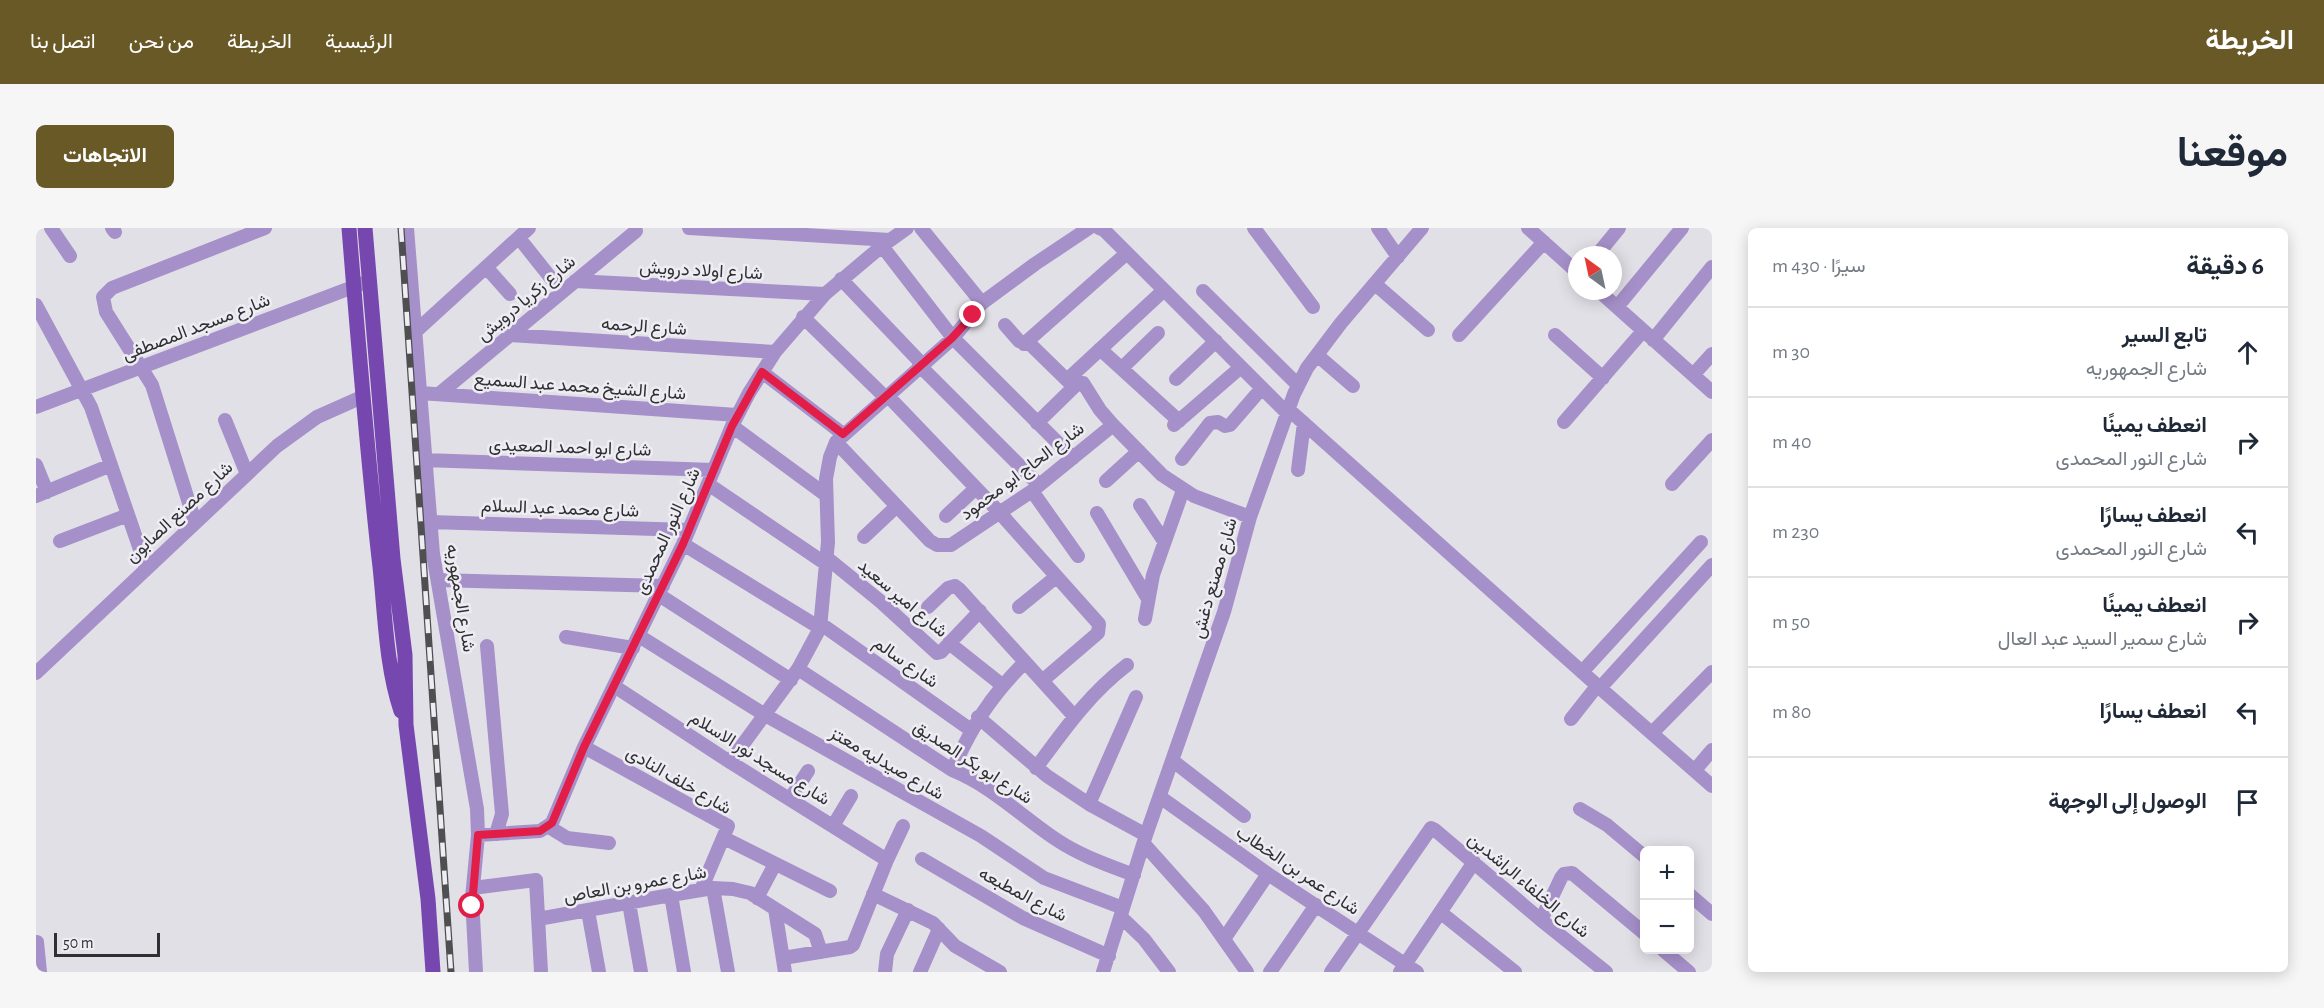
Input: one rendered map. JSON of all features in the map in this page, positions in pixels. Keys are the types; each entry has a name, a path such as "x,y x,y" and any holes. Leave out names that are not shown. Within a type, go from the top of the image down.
{"main road":[{"path":"349,228 362,397 380,497"},
{"path":"365,228 392,674 406,724 428,899 433,972"}],"street":[{"path":"51,228 70,256"},
{"path":"195,522 152,385 106,312 103,297 112,288 265,228"},
{"name":"شارع الجمهوريه","path":"407,228 430,522 477,809 478,835 473,888 476,972"},
{"path":"689,228 886,243 952,338 1073,458"},
{"name":"شارع النور المحمدى","path":"549,826 584,747 683,544 735,420 762,372 803,317 825,294 907,228"},
{"path":"921,228 982,303"},
{"path":"730,762 794,674 820,626 828,523 826,495 828,467 840,438 952,338 982,303 1089,228"},
{"path":"1099,228 1104,230 1262,388 1712,786"},
{"path":"1254,228 1313,308"},
{"path":"1378,228 1398,257"},
{"name":"شارع مصنع دغش","path":"1103,972 1145,839 1224,612 1250,517 1298,385 1317,355 1422,228"},
{"path":"1528,228 1568,264"},
{"path":"1604,246 1619,228"},
{"path":"1617,307 1682,228"},
{"name":"شارع زكريا درويش","path":"439,394 636,231"},
{"path":"415,332 524,233 562,292"},
{"path":"1460,335 1544,242"},
{"path":"1024,344 1127,253"},
{"path":"486,267 510,294"},
{"path":"1564,423 1603,378 1648,335 1712,267"},
{"path":"841,279 1035,488 1078,556"},
{"name":"شارع مسجد المصطفى","path":"36,407 369,281"},
{"name":"شارع اولاد درويش","path":"575,281 825,294"},
{"path":"1375,284 1428,330"},
{"path":"1038,423 1100,349 1164,290"},
{"path":"1203,291 1298,385"},
{"path":"1609,300 1712,392"},
{"path":"36,305 94,416 146,567"},
{"path":"803,317 886,396 976,488 1099,624 1098,633 1042,681"},
{"path":"1005,325 1019,341 1031,345 1070,383 1083,383 1100,410 1162,475 1183,490 1250,517"},
{"path":"1122,368 1158,333"},
{"name":"شارع الرحمه","path":"510,335 775,352"},
{"path":"1555,335 1603,378"},
{"path":"1176,379 1216,341"},
{"path":"1100,349 1176,423 1241,367"},
{"path":"1693,375 1712,354"},
{"path":"1317,355 1353,386"},
{"path":"762,372 840,438 897,506 864,537"},
{"path":"1182,459 1210,423 1230,425 1262,388"},
{"name":"شارع الشيخ محمد عبد السميع","path":"420,393 735,420"},
{"name":"شارع مصنع الصابون","path":"36,673 277,446 303,426 339,406 362,397"},
{"path":"225,420 247,474"},
{"path":"735,420 826,495"},
{"path":"1298,470 1304,423"},
{"name":"شارع الحاج ابو محمود","path":"897,506 930,541 944,546 951,545 1035,488 1113,425"},
{"path":"1672,484 1712,440"},
{"path":"1106,482 1139,452"},
{"name":"شارع ابو احمد الصعيدى","path":"424,460 714,470"},
{"path":"36,465 41,494 111,465"},
{"path":"708,484 826,561"},
{"path":"946,516 976,488"},
{"path":"1144,619 1164,541 1183,490"},
{"path":"1140,505 1164,541"},
{"path":"1097,513 1148,599"},
{"path":"60,541 128,514"},
{"name":"شارع محمد عبد السلام","path":"430,522 689,530"},
{"path":"1582,672 1701,542"},
{"name":"شارع سالم","path":"683,544 820,626 971,730"},
{"name":"شارع امير سعيد","path":"826,561 880,601 937,653 941,652 980,611"},
{"path":"1571,719 1712,565"},
{"path":"1019,607 1056,577"},
{"path":"438,580 661,590"},
{"path":"928,607 948,588 955,586 1074,716"},
{"name":"شارع ابو بكر الصديق","path":"661,590 794,674 952,770 990,790 1067,847 1134,875"},
{"path":"566,638 636,642"},
{"name":"شارع صيدليه معتز","path":"636,642 981,836 1044,878 1122,912"},
{"path":"949,644 1002,685"},
{"path":"486,646 502,814 496,834"},
{"path":"952,770 978,717 1002,685 1025,662"},
{"path":"1036,768 1074,716 1100,687 1127,665"},
{"path":"1652,733 1712,672"},
{"name":"شارع مسجد نور الاسلام","path":"614,686 887,860"},
{"path":"1089,804 1136,697"},
{"path":"978,717 1036,768 1145,839 1224,939 1247,972"},
{"name":"شارع خلف النادى","path":"584,747 727,826 728,829 707,889"},
{"path":"1695,770 1712,750"},
{"path":"1173,761 1244,816"},
{"path":"790,799 808,771"},
{"path":"833,826 851,796"},
{"name":"شارع عمر بن الخطاب","path":"1160,797 1268,874 1359,933 1407,969"},
{"path":"1580,810 1607,825 1640,853"},
{"path":"478,835 540,831 549,826 564,838 609,843"},
{"path":"783,958 853,945 903,826"},
{"name":"شارع الخلفاء الراشدين","path":"1359,933 1428,829 1435,830 1606,972"},
{"path":"724,838 830,891"},
{"name":"شارع المطبعه","path":"922,859 1023,918 1109,956"},
{"path":"1407,969 1440,912 1474,862"},
{"path":"758,898 776,864"},
{"path":"1541,920 1564,874 1572,873 1640,930"},
{"path":"1224,939 1268,874"},
{"path":"473,888 536,880 541,972"},
{"path":"707,889 728,972"},
{"name":"شارع عمرو بن العاص","path":"538,919 707,889 733,889 750,893 815,934 821,952"},
{"path":"873,894 908,910 939,929 950,942 993,971"},
{"path":"671,895 684,972"},
{"path":"1694,899 1712,914"},
{"path":"629,903 641,972"},
{"path":"1270,972 1316,905"},
{"path":"775,909 785,972"},
{"path":"885,972 887,954 908,910"},
{"path":"588,911 599,972"},
{"path":"1122,912 1169,972"},
{"path":"1440,912 1515,972"},
{"path":"920,972 939,929"},
{"path":"1331,972 1359,933"},
{"path":"37,942 40,972"},
{"path":"1668,954 1689,972"}],"railway":[{"path":"401,228 451,972"}],"route":[{"path":"472,906 478,835 540,831 552,823 584,747 683,544 732,426 762,372 843,434 952,338 973,315"}]}
